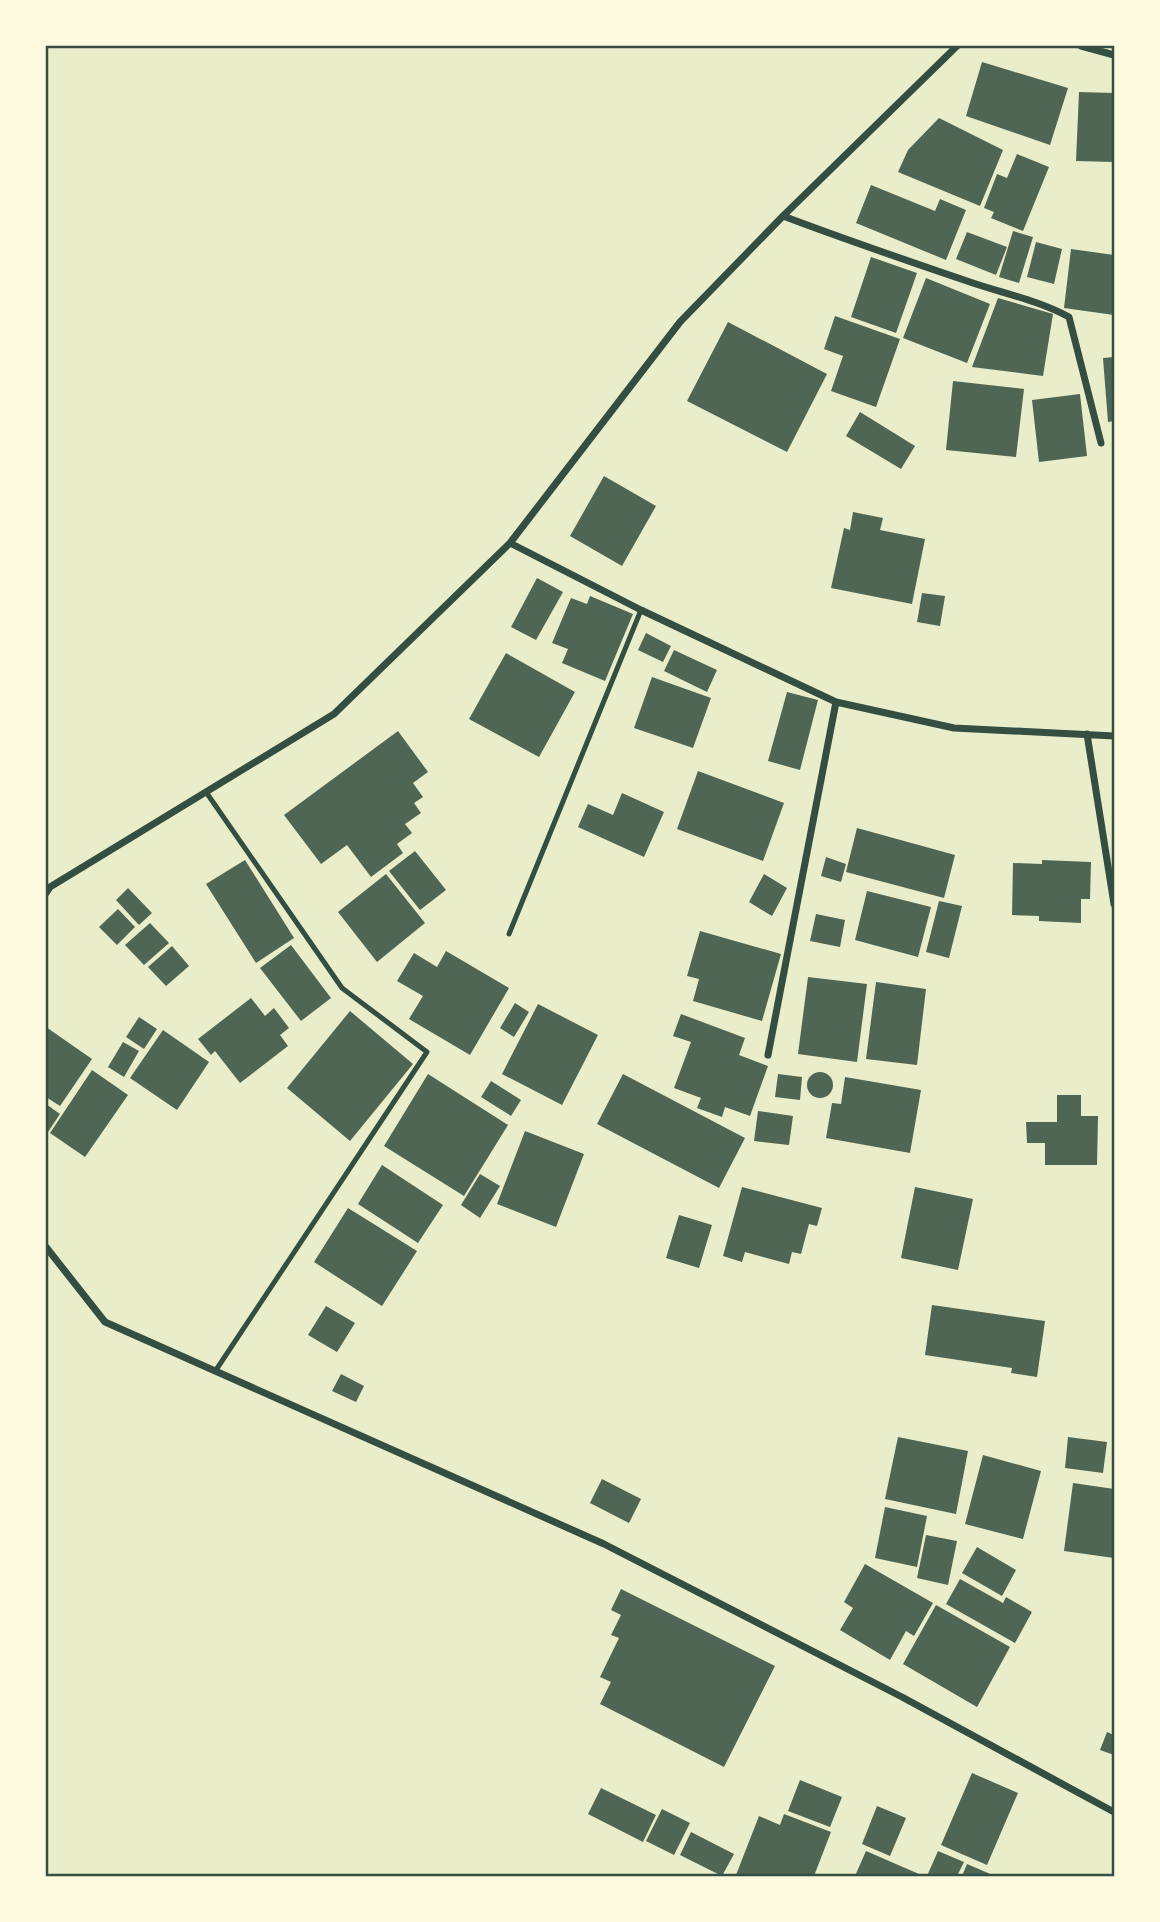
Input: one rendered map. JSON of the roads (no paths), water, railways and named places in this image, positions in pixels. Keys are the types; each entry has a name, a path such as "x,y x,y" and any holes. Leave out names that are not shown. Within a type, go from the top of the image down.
{"street":[{"path":"47,889 334,714 510,543 680,322 783,216 957,46"},
{"path":"1081,46 1115,55"},
{"path":"783,216 931,269 1049,306 1069,317 1101,443"},
{"path":"510,543 641,610 836,702 954,728 1115,736"},
{"path":"768,1055 836,702"},
{"path":"1087,734 1115,904"},
{"path":"46,1247 105,1322 604,1544 902,1697 1115,1812"}],"lane":[{"path":"509,934 641,610"},
{"path":"205,792 342,988 427,1052 216,1370"}]}
